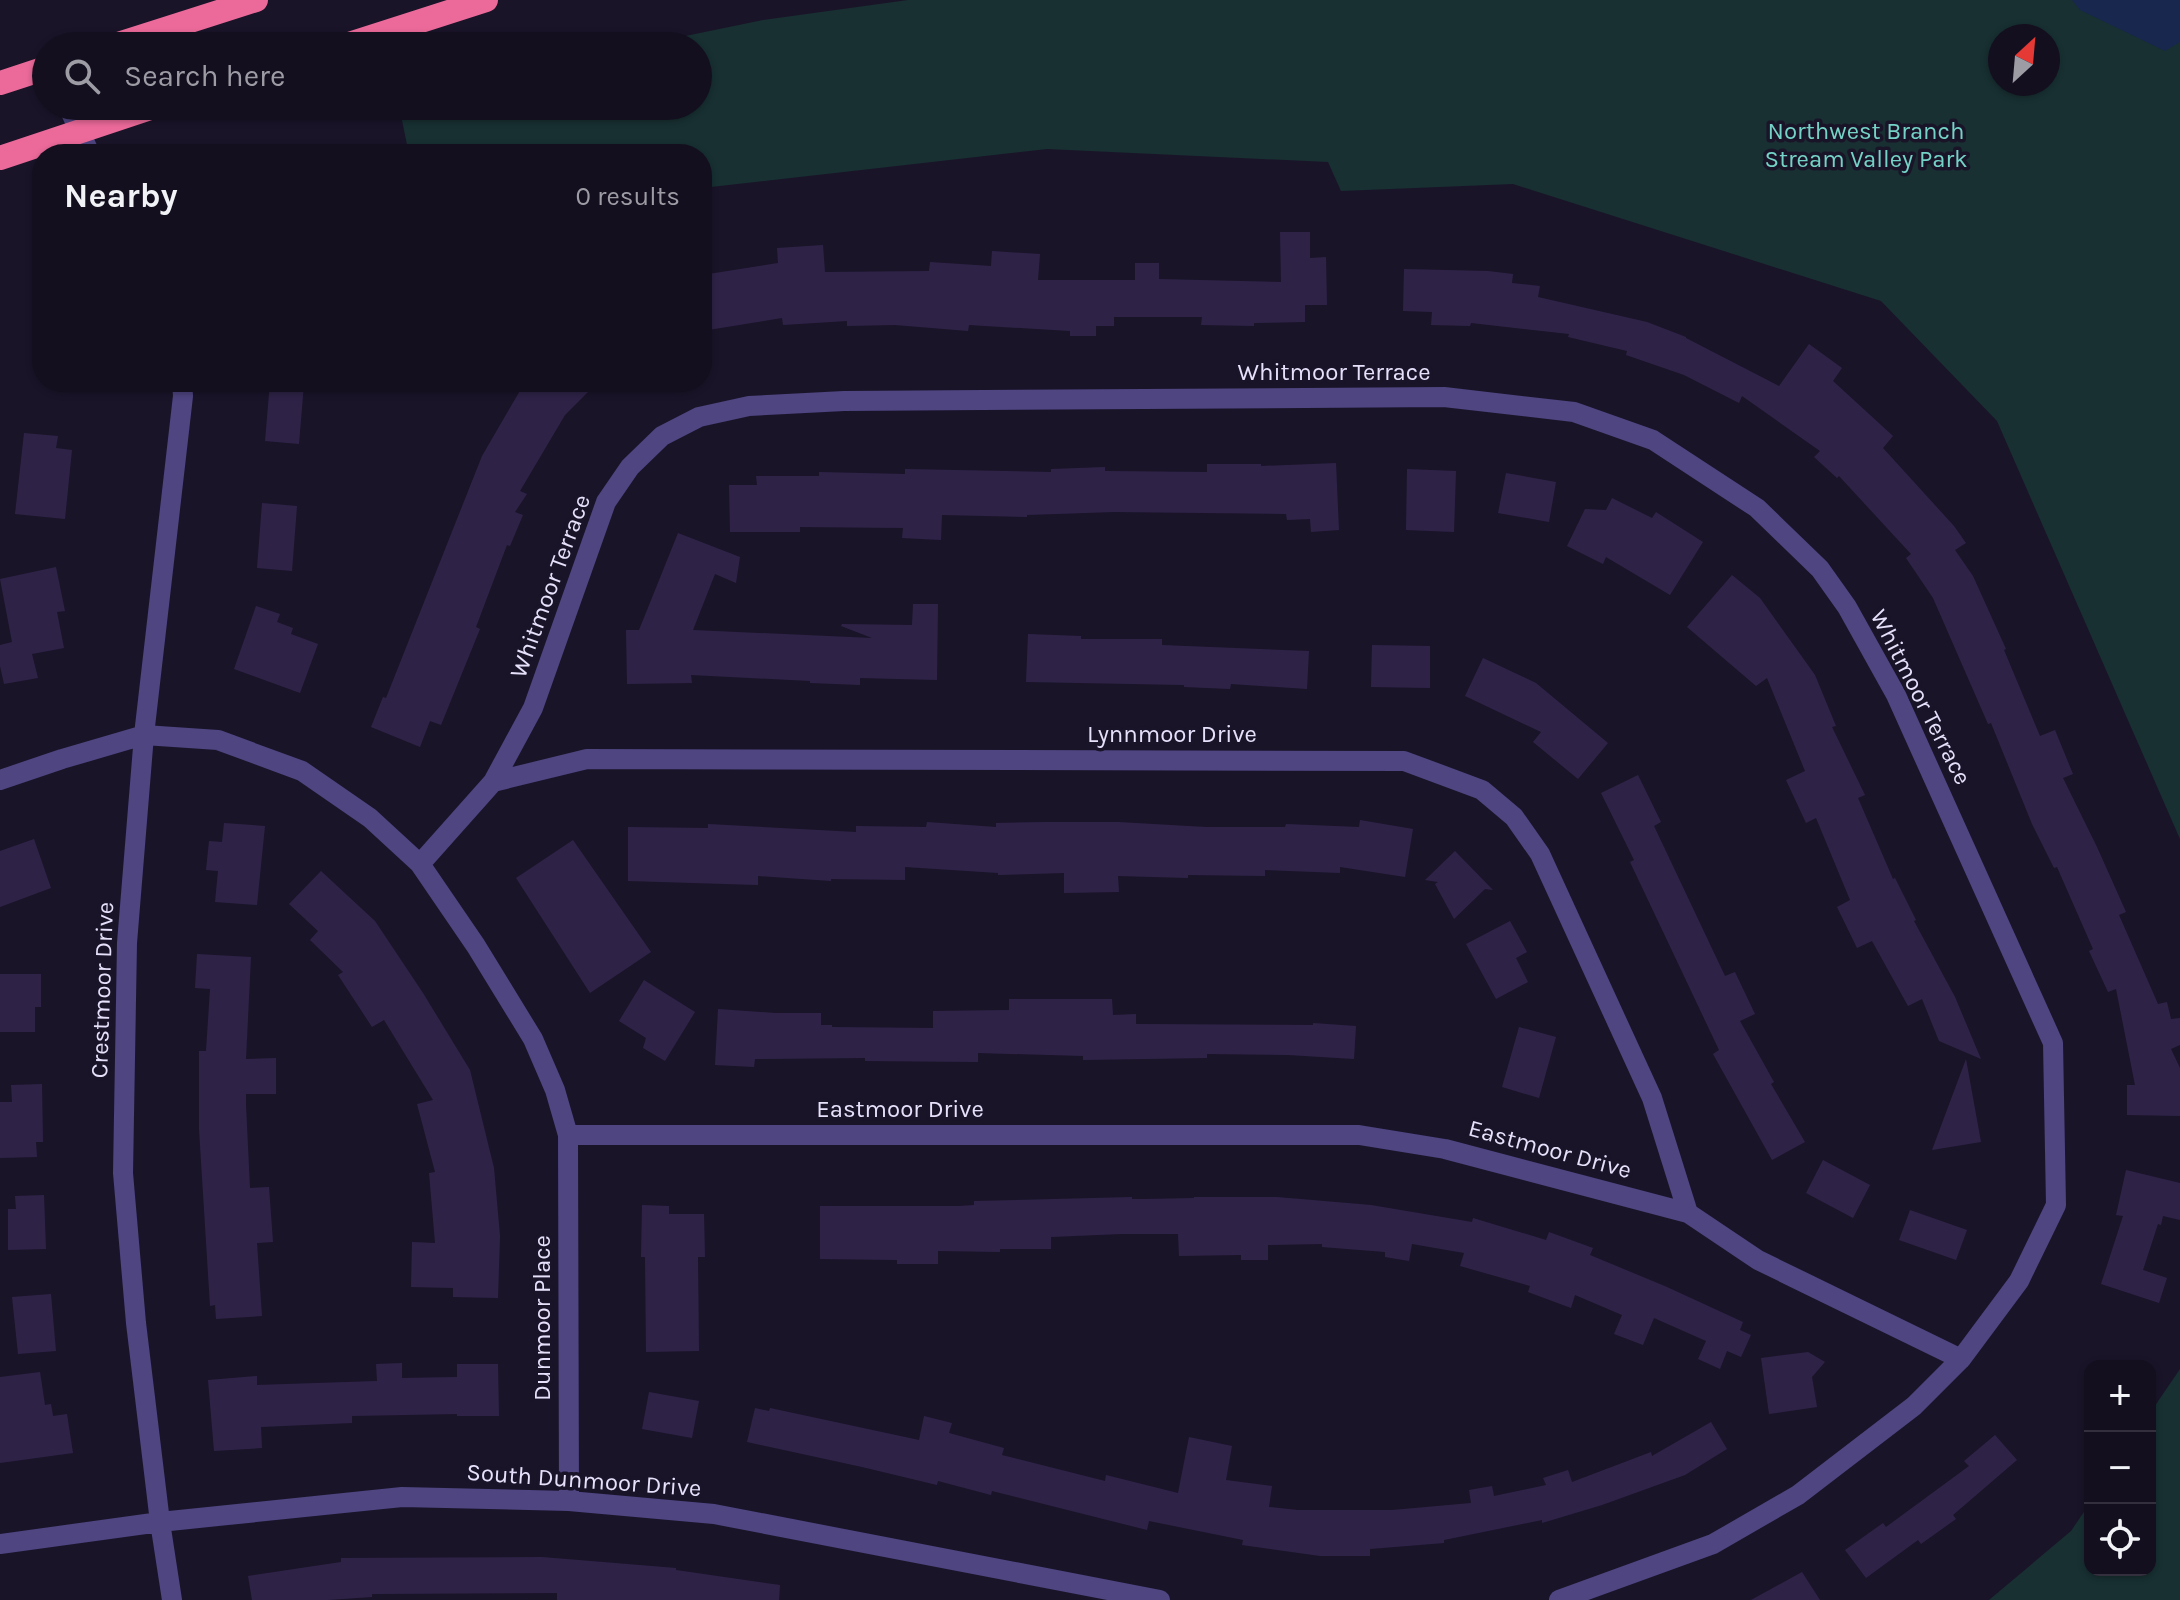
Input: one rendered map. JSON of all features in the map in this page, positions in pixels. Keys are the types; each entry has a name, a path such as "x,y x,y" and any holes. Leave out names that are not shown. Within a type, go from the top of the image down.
{"highway":[{"path":"156,32 256,0"},
{"path":"387,32 486,0"},
{"path":"0,83 32,73"},
{"path":"40,144 112,120"},
{"path":"0,158 32,147"}],"street":[{"path":"74,120 85,144"},
{"name":"Crestmoor Drive","path":"172,1600 136,1323 123,1173 127,943 144,735 181,392"},
{"name":"Whitmoor Terrace","path":"493,782 533,708 606,502 630,467 662,436 699,417 749,406 844,401 1444,397 1574,412 1653,440 1757,508 1820,569 1847,607 1896,695 2053,1043 2056,1205 2019,1281 1961,1359 1914,1406 1798,1495 1713,1544 1559,1600"},
{"path":"0,780 144,735 218,740 302,771 370,818 420,864 476,946 533,1039 555,1090 568,1135"},
{"name":"Lynnmoor Drive","path":"493,782 587,759 1404,761 1482,790 1514,817 1540,854 1652,1098 1688,1213"},
{"path":"420,864 493,782"},
{"name":"Eastmoor Drive","path":"568,1135 1359,1135 1445,1149 1688,1213 1758,1260 1961,1359"},
{"name":"Dunmoor Place","path":"568,1135 569,1501"},
{"name":"South Dunmoor Drive","path":"0,1544 160,1522 402,1497 569,1501 714,1514 1160,1600"}],"green space":[{"name":"Northwest Branch Stream Valley Park","path":"908,0 2180,0 2180,839 1997,421 1881,301 1513,184 1341,191 1328,162 1047,149 712,187 712,144 407,144 402,120 712,120 712,32 705,32 763,20"},
{"path":"2180,1369 2180,1600 1989,1600 2071,1531 2084,1512 2084,1576 2156,1576 2156,1404"}],"water":[{"path":"2072,0 2180,0 2180,42 2165,51 2080,10"}],"building":[{"path":"1280,232 1310,232 1310,258 1326,257 1327,305 1305,305 1305,322 1254,323 1254,326 1201,325 1202,317 1114,317 1114,326 1096,326 1096,336 1070,336 1070,331 969,325 968,331 895,325 847,326 847,321 783,325 782,318 712,329 712,273 778,263 777,248 823,245 825,272 929,271 930,262 991,266 992,251 1040,254 1038,280 1135,280 1135,263 1159,263 1159,279 1281,282"},
{"path":"1404,269 1513,274 1512,283 1540,286 1538,297 1647,322 1686,337 1779,386 1809,344 1842,368 1833,381 1893,436 1883,448 1966,543 1955,550 1973,576 2040,736 2055,730 2073,774 2063,778 2126,912 2119,915 2158,1004 2167,1002 2171,1019 2180,1018 2180,1045 2171,1049 2180,1068 2180,1116 2127,1115 2127,1085 2135,1085 2116,989 2108,992 2057,867 2054,868 2032,824 1991,723 1988,724 1933,598 1906,558 1911,554 1839,476 1837,478 1814,457 1820,451 1742,396 1739,403 1684,375 1626,355 1627,351 1568,337 1569,334 1471,323 1470,326 1431,325 1432,312 1403,311"},
{"path":"269,392 303,392 299,444 265,441"},
{"path":"519,392 588,392 565,415 520,491 527,494 515,512 523,515 510,546 507,545 476,627 480,629 441,725 430,721 420,747 371,727 383,697 386,698 482,456"},
{"path":"24,433 58,436 56,448 72,450 65,519 15,514"},
{"path":"1336,463 1339,530 1311,532 1310,519 1287,520 1286,514 1114,512 1027,517 942,515 941,540 902,538 903,528 800,527 800,532 730,532 729,485 757,485 756,476 819,476 819,472 905,474 905,469 1051,472 1051,469 1105,467 1105,471 1207,472 1207,464 1261,466"},
{"path":"1407,469 1456,471 1454,532 1406,530"},
{"path":"1506,473 1556,482 1549,522 1498,513"},
{"path":"1612,498 1652,518 1656,512 1703,542 1670,595 1606,557 1603,564 1567,546 1585,509 1606,510"},
{"path":"262,503 297,506 292,571 257,568"},
{"path":"678,533 740,557 736,583 715,574 693,630 872,638 841,626 912,625 913,604 938,604 937,680 860,678 860,685 691,675 692,683 627,684 626,630 639,630"},
{"path":"56,567 65,611 57,612 64,648 32,654 38,678 4,684 0,645 12,642 0,579"},
{"path":"1732,575 1760,598 1815,675 1836,726 1832,727 1865,795 1858,798 1893,879 1955,997 1981,1059 1939,1041 1922,999 1908,1006 1872,941 1857,948 1837,907 1850,900 1816,818 1806,823 1786,780 1805,771 1767,678 1756,686 1687,627"},
{"path":"256,606 280,614 277,622 293,628 291,634 318,644 300,693 234,669"},
{"path":"1028,634 1081,636 1081,639 1162,639 1162,645 1309,651 1307,689 1231,684 1230,689 1184,685 1026,682"},
{"path":"1372,645 1430,646 1430,688 1371,687"},
{"path":"1483,658 1536,683 1608,743 1578,779 1533,742 1541,732 1465,696"},
{"path":"1638,775 1661,822 1654,826 1725,976 1735,972 1755,1014 1740,1021 1774,1082 1771,1084 1805,1142 1772,1160 1713,1054 1719,1050 1630,862 1634,860 1601,793"},
{"path":"1360,820 1413,829 1405,877 1340,867 1340,873 1265,870 1265,876 1118,876 1119,892 1064,893 1064,873 998,875 905,867 905,880 831,881 758,876 758,885 628,881 628,827 708,828 708,824 856,832 856,826 926,827 927,822 996,827 996,823 1118,822 1206,827 1285,827 1286,824 1359,827"},
{"path":"224,823 265,826 257,905 215,902 218,871 206,870 209,841 222,842"},
{"path":"34,839 51,888 0,907 0,851"},
{"path":"573,840 651,952 590,993 516,878"},
{"path":"1455,851 1493,890 1485,889 1454,919 1435,884 1438,882 1425,880"},
{"path":"321,871 375,921 470,1070 494,1168 500,1236 498,1298 453,1297 453,1288 411,1287 412,1242 435,1243 429,1173 435,1172 417,1104 433,1100 384,1020 372,1027 338,975 343,972 310,940 318,931 289,904"},
{"path":"1510,921 1527,952 1516,958 1528,982 1496,999 1466,944"},
{"path":"197,954 251,957 246,1059 276,1058 276,1094 246,1094 250,1188 269,1187 273,1242 257,1243 262,1316 216,1319 215,1305 210,1306 199,1129 199,1051 206,1051 210,989 195,988"},
{"path":"0,974 41,974 41,1007 35,1007 35,1032 0,1032"},
{"path":"644,980 695,1012 665,1061 643,1048 646,1038 619,1021"},
{"path":"1009,999 1112,999 1113,1015 1136,1014 1136,1024 1313,1023 1356,1026 1354,1059 1207,1054 1207,1058 1083,1060 1083,1056 978,1053 978,1062 865,1061 865,1058 755,1059 754,1067 715,1065 718,1009 821,1013 821,1025 832,1027 933,1028 933,1011 1009,1010"},
{"path":"1519,1027 1556,1037 1539,1098 1502,1087"},
{"path":"1966,1059 1981,1142 1932,1150"},
{"path":"42,1084 43,1142 36,1142 37,1157 0,1158 0,1102 12,1102 11,1085"},
{"path":"1823,1160 1870,1185 1853,1218 1806,1193"},
{"path":"2126,1170 2180,1183 2180,1220 2163,1216 2143,1270 2167,1278 2159,1303 2101,1284 2123,1216 2116,1215"},
{"path":"44,1195 46,1249 8,1250 8,1209 16,1209 15,1196"},
{"path":"1277,1197 1371,1205 1472,1222 1473,1218 1546,1240 1549,1232 1593,1248 1590,1255 1743,1322 1740,1330 1751,1335 1741,1357 1727,1351 1720,1369 1698,1359 1706,1341 1654,1318 1643,1345 1614,1334 1622,1315 1575,1295 1571,1308 1528,1292 1530,1286 1460,1266 1464,1253 1412,1244 1409,1261 1385,1257 1385,1252 1322,1247 1322,1244 1268,1245 1268,1260 1241,1260 1241,1255 1179,1256 1178,1234 1121,1234 1051,1237 1051,1249 938,1251 938,1264 820,1259 820,1206 959,1206 974,1205 974,1201"},
{"path":"642,1205 669,1206 669,1214 704,1214 705,1257 698,1257 699,1351 646,1352 645,1257 641,1257"},
{"path":"1910,1210 1967,1230 1956,1260 1899,1240"},
{"path":"51,1294 56,1351 18,1354 12,1297"},
{"path":"1808,1352 1825,1362 1812,1377 1817,1407 1769,1414 1761,1358"},
{"path":"402,1363 402,1378 457,1377 457,1364 498,1364 499,1416 352,1416 352,1423 261,1427 262,1448 214,1451 208,1380 257,1376 257,1385 377,1381 376,1364"},
{"path":"40,1372 45,1405 51,1404 53,1416 67,1414 73,1453 0,1463 0,1377"},
{"path":"649,1392 699,1401 692,1438 642,1429"},
{"path":"755,1408 769,1411 770,1408 919,1440 924,1416 952,1423 949,1433 1004,1448 1002,1455 1105,1481 1106,1475 1178,1493 1189,1437 1232,1446 1226,1480 1272,1486 1269,1507 1298,1510 1392,1510 1471,1503 1469,1490 1492,1486 1494,1496 1546,1485 1543,1478 1568,1470 1572,1482 1651,1452 1652,1456 1711,1422 1727,1449 1685,1475 1542,1523 1542,1520 1444,1540 1444,1543 1370,1549 1370,1556 1320,1556 1242,1545 1243,1540 1149,1521 1147,1530 992,1491 991,1495 938,1481 937,1485 747,1442"},
{"path":"1995,1435 2017,1460 1953,1515 1956,1519 1921,1544 1918,1540 1866,1578 1845,1550 1883,1523 1886,1527 1969,1466 1964,1461"},
{"path":"542,1557 676,1568 780,1585 779,1600 557,1600 557,1593 372,1594 372,1597 328,1600 252,1600 248,1576 341,1562 341,1558"},
{"path":"1802,1572 1820,1600 1751,1600"}]}
